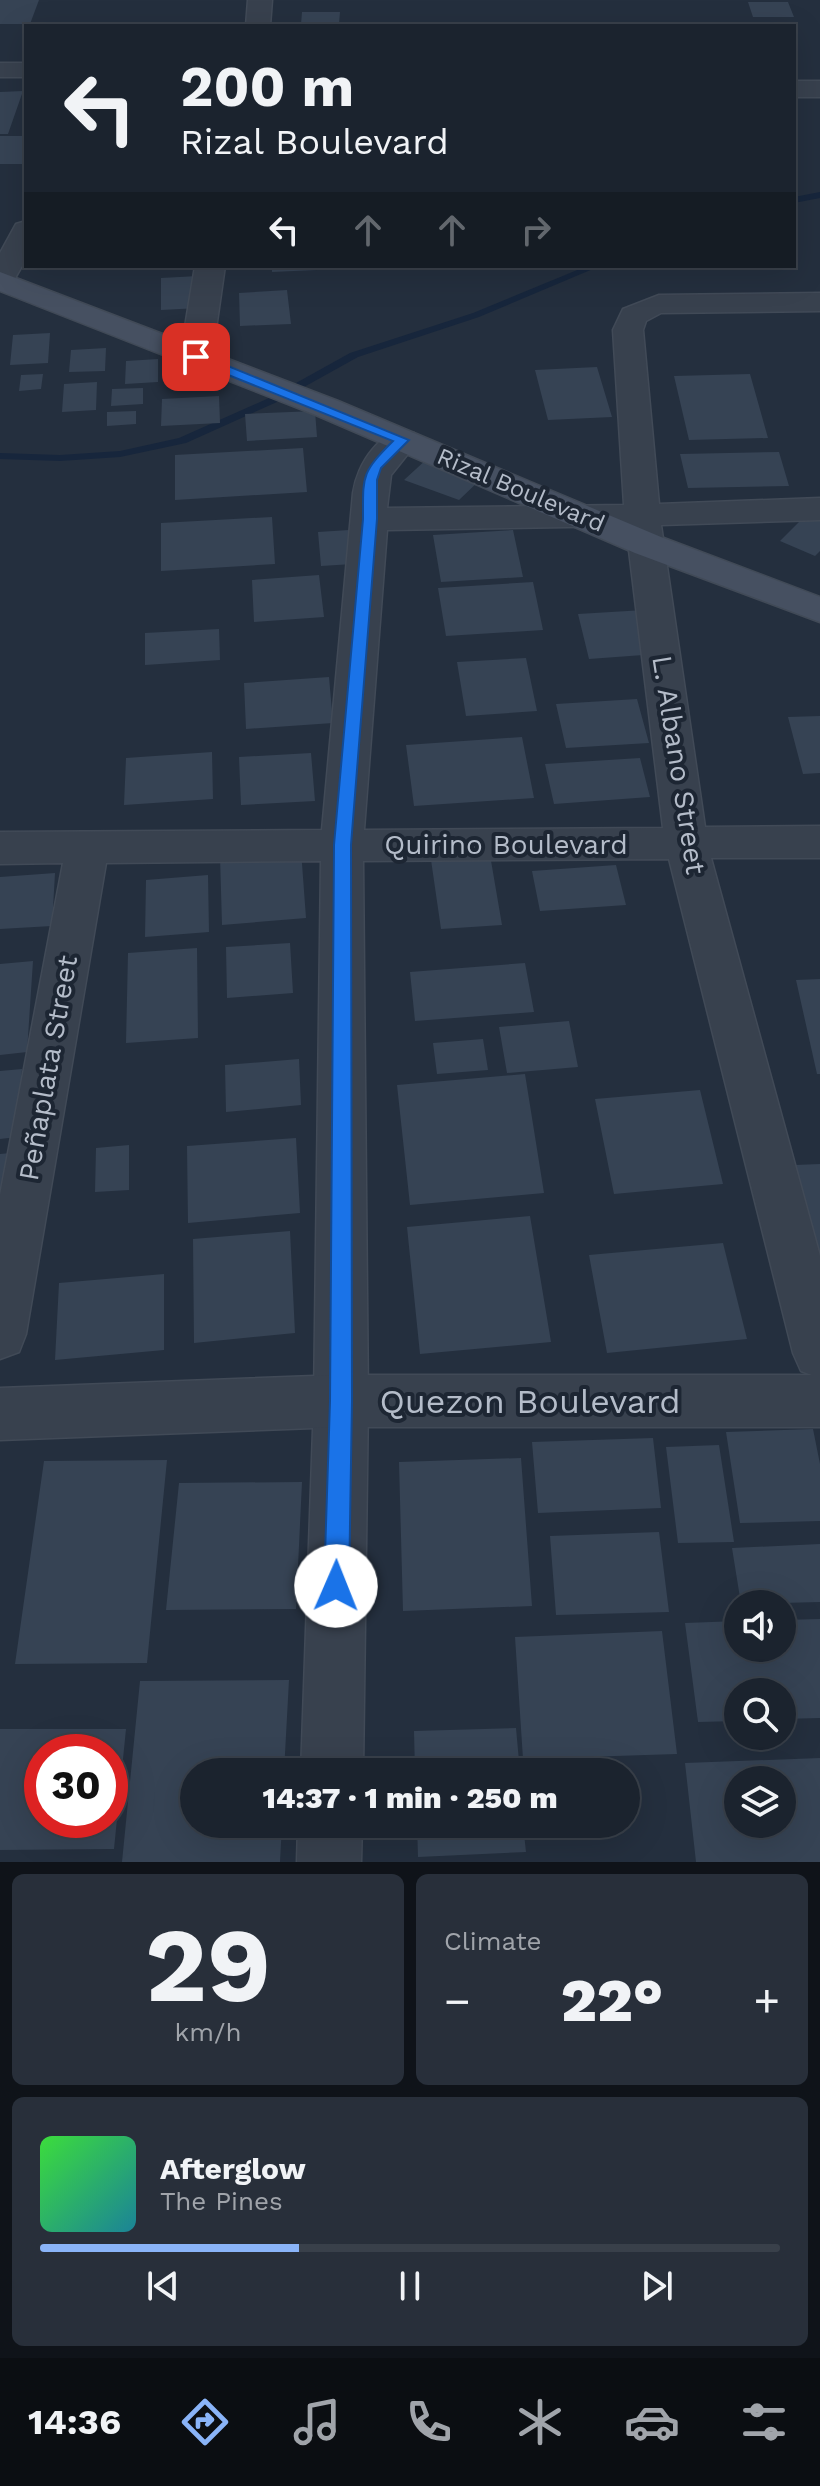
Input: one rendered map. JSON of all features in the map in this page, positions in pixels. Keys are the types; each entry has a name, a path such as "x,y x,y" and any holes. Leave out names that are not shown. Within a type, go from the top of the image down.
{"main road":[{"name":"Rizal Boulevard","path":"0,281 327,408 586,517"},
{"path":"645,529 820,610"}],"street":[{"path":"258,24 260,0"},
{"path":"0,70 24,70"},
{"path":"796,89 820,89"},
{"path":"0,281 24,234"},
{"path":"208,362 210,268"},
{"path":"0,296 36,296"},
{"name":"L. Albano Street","path":"820,302 684,303 645,308 630,319 630,373 645,529 686,843 820,1353"},
{"path":"332,1758 341,1401 342,845 370,519 370,480 375,467 402,440"},
{"path":"370,519 586,517 645,529 820,509"},
{"name":"Quirino Boulevard","path":"0,848 820,842"},
{"name":"Peñaplata Street","path":"0,1334 87,849"},
{"name":"Quezon Boulevard","path":"0,1414 341,1401 820,1401"},
{"path":"329,1862 330,1838"}],"building":[{"path":"0,0 39,0 30,24 0,24"},
{"path":"748,2 788,2 794,17 753,17"},
{"path":"302,12 340,12 339,24 301,24"},
{"path":"23,91 8,134 0,134 0,92"},
{"path":"0,136 24,136 24,164 0,164"},
{"path":"272,268 339,269 272,272"},
{"path":"198,276 199,308 161,310 161,278"},
{"path":"287,290 291,324 240,326 239,293"},
{"path":"50,333 48,363 10,365 13,335"},
{"path":"106,348 105,371 69,372 71,350"},
{"path":"158,359 158,382 125,384 126,361"},
{"path":"597,367 612,417 548,420 535,370"},
{"path":"43,374 41,389 19,391 21,375"},
{"path":"750,374 768,438 689,440 674,376"},
{"path":"97,382 96,410 62,412 64,384"},
{"path":"143,388 143,404 111,406 112,389"},
{"path":"219,396 220,423 161,426 162,399"},
{"path":"136,411 136,424 107,426 107,412"},
{"path":"315,411 317,437 247,441 245,414"},
{"path":"303,448 307,492 175,500 175,455"},
{"path":"779,452 789,486 688,488 680,454"},
{"path":"428,458 482,478 459,500 404,480"},
{"path":"807,514 820,519 820,551 815,556 780,541"},
{"path":"272,517 275,564 161,571 161,523"},
{"path":"349,530 353,564 321,566 318,532"},
{"path":"513,530 523,577 441,582 433,535"},
{"path":"319,575 324,617 254,622 252,580"},
{"path":"533,582 543,630 446,636 438,588"},
{"path":"644,610 657,654 589,659 578,614"},
{"path":"219,629 220,660 145,665 145,633"},
{"path":"526,658 537,711 466,716 457,662"},
{"path":"329,677 333,723 246,729 244,683"},
{"path":"637,699 649,743 566,748 556,704"},
{"path":"820,716 820,773 803,774 788,717"},
{"path":"522,737 534,798 414,806 406,745"},
{"path":"212,752 213,799 124,805 126,758"},
{"path":"311,753 315,801 241,805 239,757"},
{"path":"640,758 650,797 554,804 545,764"},
{"path":"489,849 502,925 441,929 430,853"},
{"path":"301,850 306,918 222,925 220,856"},
{"path":"616,865 626,905 540,911 532,871"},
{"path":"55,873 52,926 0,929 0,877"},
{"path":"208,875 209,932 145,937 146,880"},
{"path":"290,943 293,993 227,998 226,947"},
{"path":"197,948 198,1038 126,1043 128,953"},
{"path":"33,961 27,1052 0,1055 0,964"},
{"path":"525,963 534,1012 415,1021 410,972"},
{"path":"820,979 820,1074 817,1074 796,980"},
{"path":"569,1021 578,1067 507,1073 499,1027"},
{"path":"483,1039 488,1070 437,1074 433,1043"},
{"path":"299,1059 301,1105 226,1112 225,1065"},
{"path":"22,1069 17,1137 0,1139 0,1071"},
{"path":"525,1074 544,1193 410,1205 397,1085"},
{"path":"700,1090 723,1184 614,1194 595,1099"},
{"path":"296,1138 300,1213 188,1223 187,1146"},
{"path":"129,1145 129,1190 95,1192 96,1148"},
{"path":"11,1153 0,1210 0,1154"},
{"path":"820,1164 820,1282 795,1165"},
{"path":"530,1216 551,1342 420,1354 407,1227"},
{"path":"290,1231 295,1333 194,1343 193,1239"},
{"path":"723,1243 747,1339 607,1353 589,1255"},
{"path":"164,1274 164,1350 55,1360 59,1283"},
{"path":"813,1429 820,1464 820,1521 740,1523 726,1432"},
{"path":"653,1438 661,1508 538,1513 532,1442"},
{"path":"719,1445 734,1542 678,1543 666,1447"},
{"path":"521,1458 532,1606 403,1611 399,1462"},
{"path":"167,1460 147,1663 15,1664 44,1461"},
{"path":"302,1482 296,1609 166,1610 179,1483"},
{"path":"659,1532 669,1612 556,1615 550,1536"},
{"path":"820,1544 820,1602 796,1603 796,1590 739,1590 732,1548"},
{"path":"820,1619 820,1718 796,1719 796,1678 724,1678 724,1721 698,1722 685,1623 724,1622 724,1662 796,1662 796,1620"},
{"path":"662,1631 677,1754 523,1758 515,1637"},
{"path":"289,1680 285,1758 180,1758 180,1838 281,1838 280,1862 122,1862 124,1838 128,1838 128,1802 140,1681"},
{"path":"516,1728 519,1758 415,1758 414,1731"},
{"path":"0,1729 126,1729 126,1734 24,1734 24,1838 115,1838 114,1849 0,1850"},
{"path":"820,1758 820,1862 696,1862 685,1763"},
{"path":"417,1838 524,1838 526,1852 418,1857"}],"waterway":[{"path":"796,200 820,195"},
{"path":"0,456 60,458 120,454 182,441 273,400 354,355 476,315 590,268"}],"route":[{"path":"196,357 402,440 375,467 370,480 370,519 342,845 341,1401 336,1586"}]}
